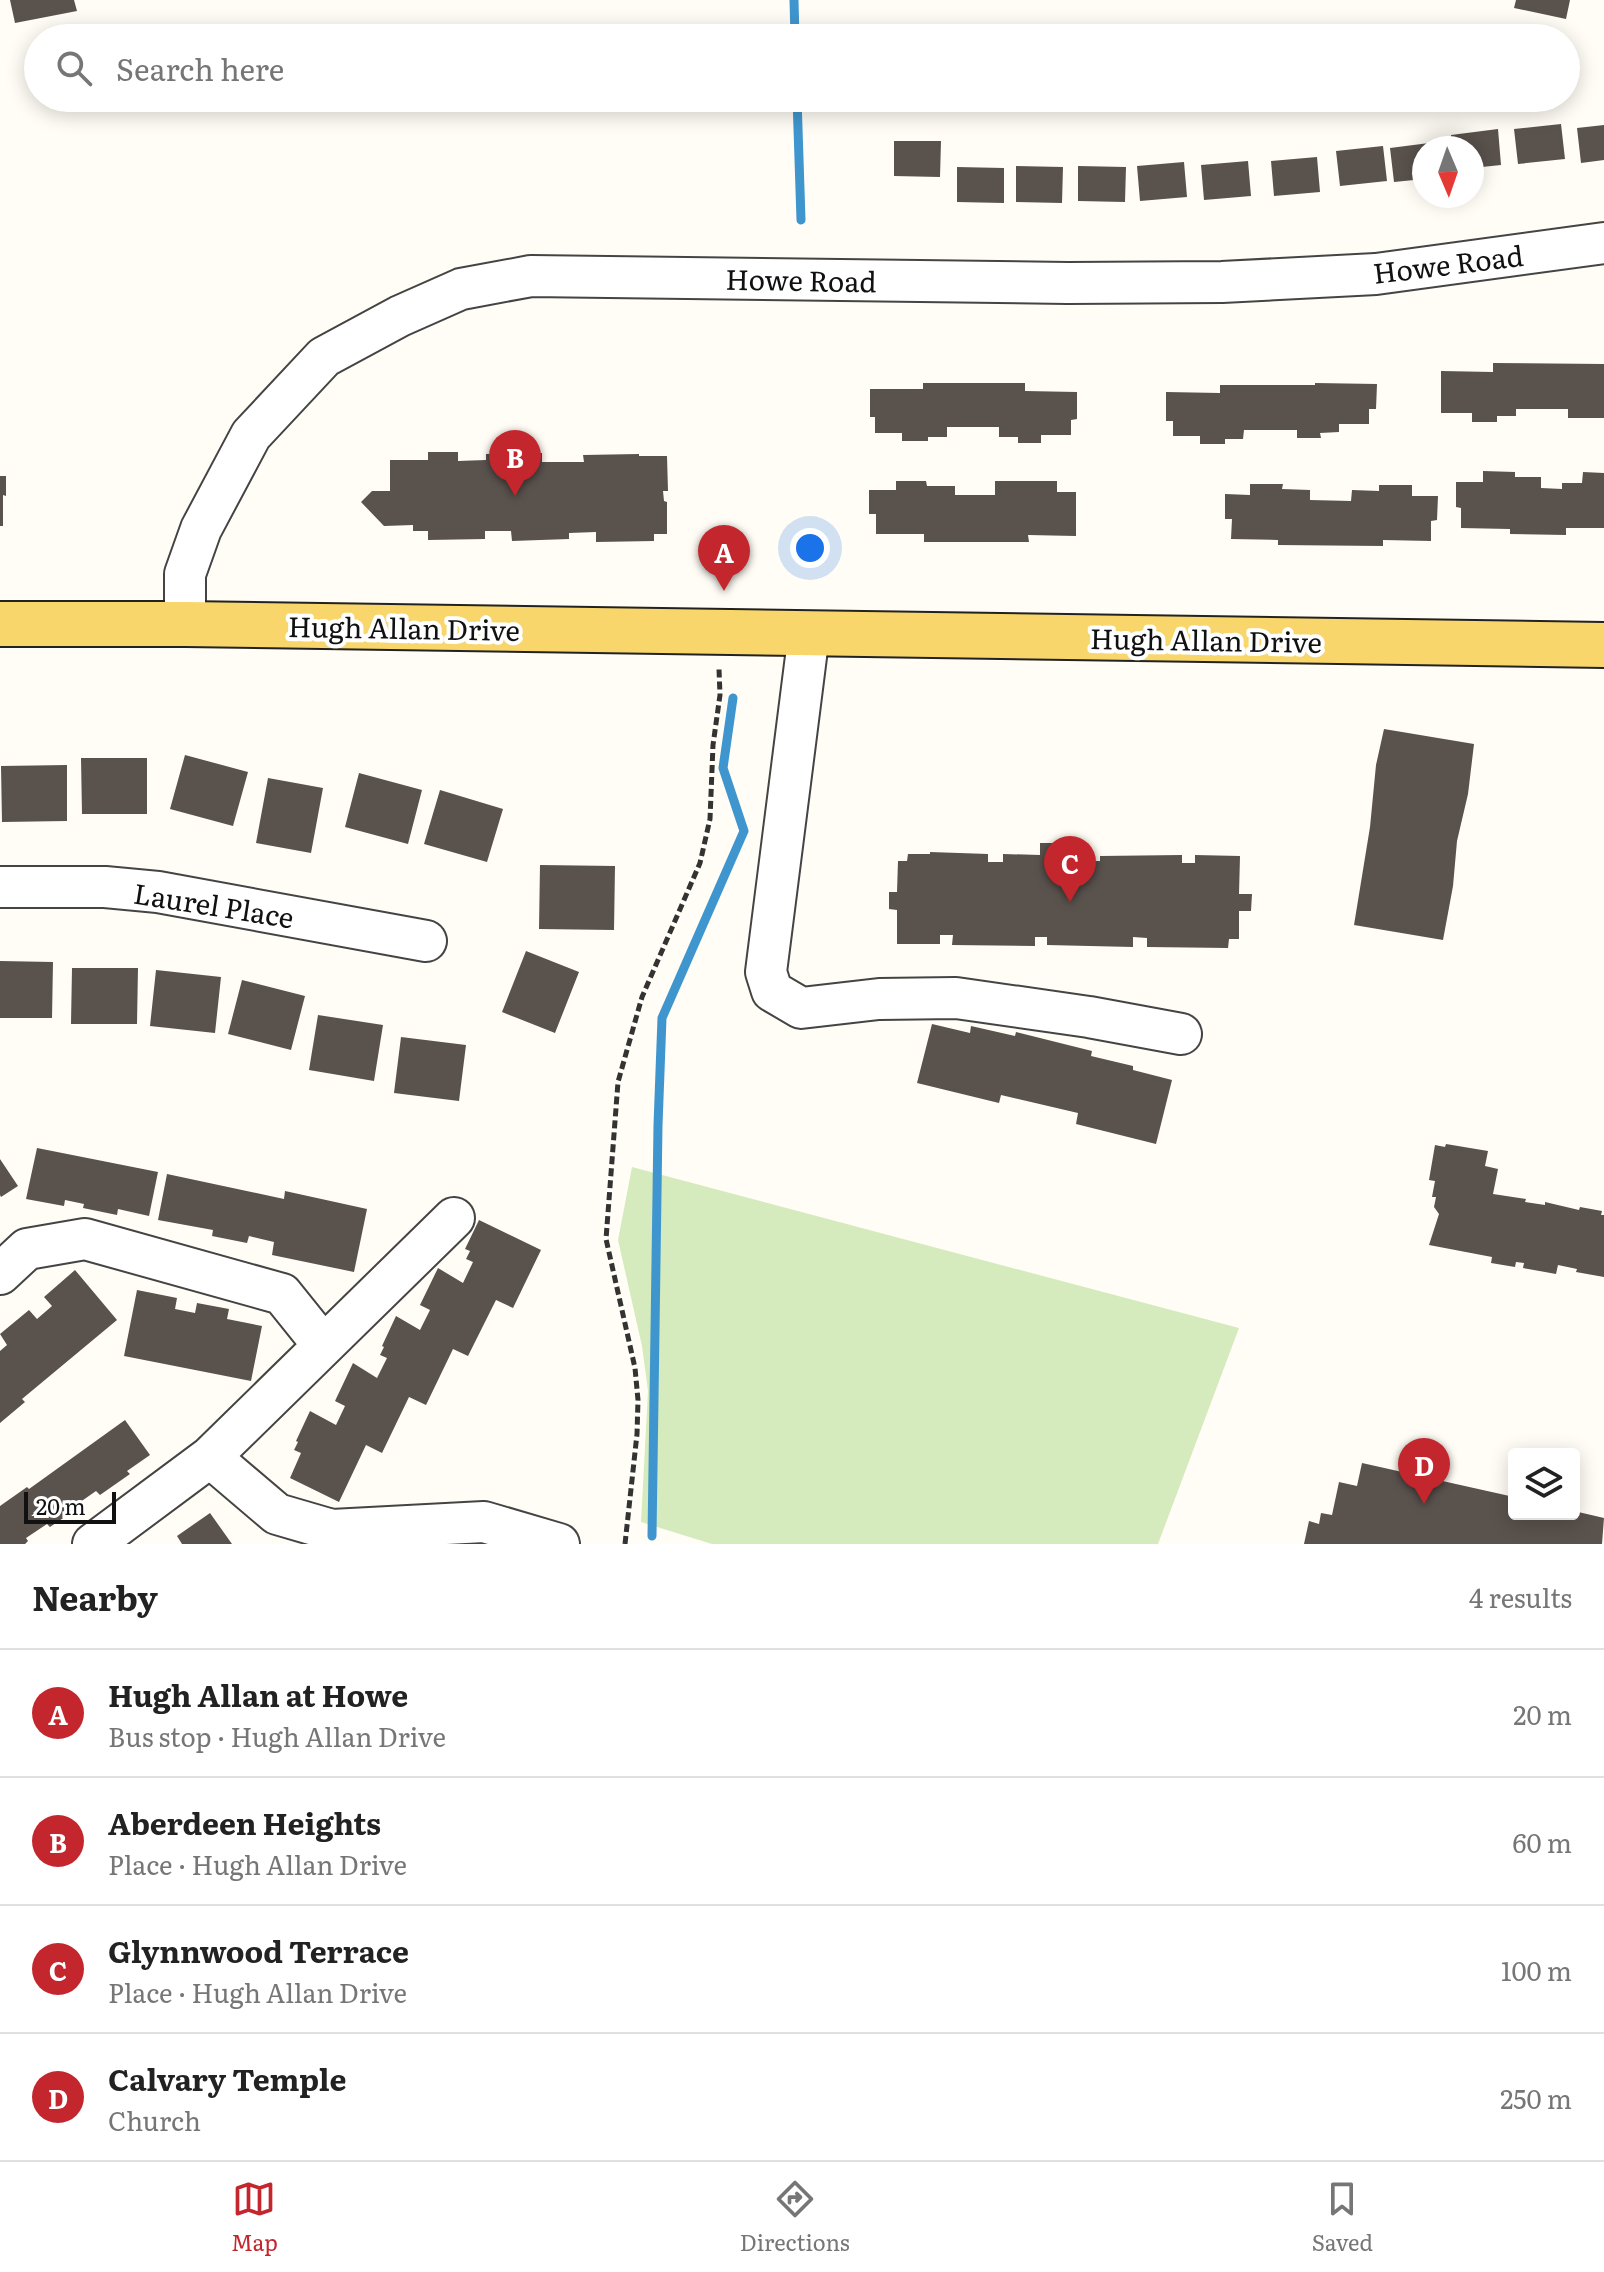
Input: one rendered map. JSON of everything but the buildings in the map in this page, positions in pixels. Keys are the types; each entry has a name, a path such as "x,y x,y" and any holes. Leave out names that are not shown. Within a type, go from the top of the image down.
{"main road":[{"name":"Hugh Allan Drive","path":"0,624 185,624 1604,645"}],"street":[{"name":"Howe Road","path":"185,624 185,574 201,529 251,435 324,357 400,316 461,289 531,276 1222,282 1376,274 1604,243"},
{"path":"809,633 766,972 772,991 801,1008 879,999 956,998 1181,1034"},
{"name":"Laurel Place","path":"0,887 105,887 158,892 426,941"},
{"path":"93,1544 210,1457 454,1218"},
{"path":"0,1274 27,1249 85,1239 282,1294 323,1345"},
{"path":"210,1457 277,1514 332,1530 484,1522 559,1544"}],"path":[{"path":"625,1544 638,1400 635,1368 606,1239 618,1082 642,997 700,863 710,819 713,745 720,695 718,632"}],"green space":[{"path":"632,1167 1239,1328 1158,1544 712,1544 641,1522 648,1391 642,1346 618,1240"}],"waterway":[{"path":"794,0 795,24"},
{"path":"797,112 801,220"},
{"path":"652,1536 662,1018 744,831 723,768 733,698"}],"place":[{"name":"Aberdeen Heights","path":"515,496"},
{"name":"Hugh Allan at Howe","path":"724,591"},
{"name":"Glynnwood Terrace","path":"1070,902"},
{"name":"Calvary Temple","path":"1424,1504"}]}
